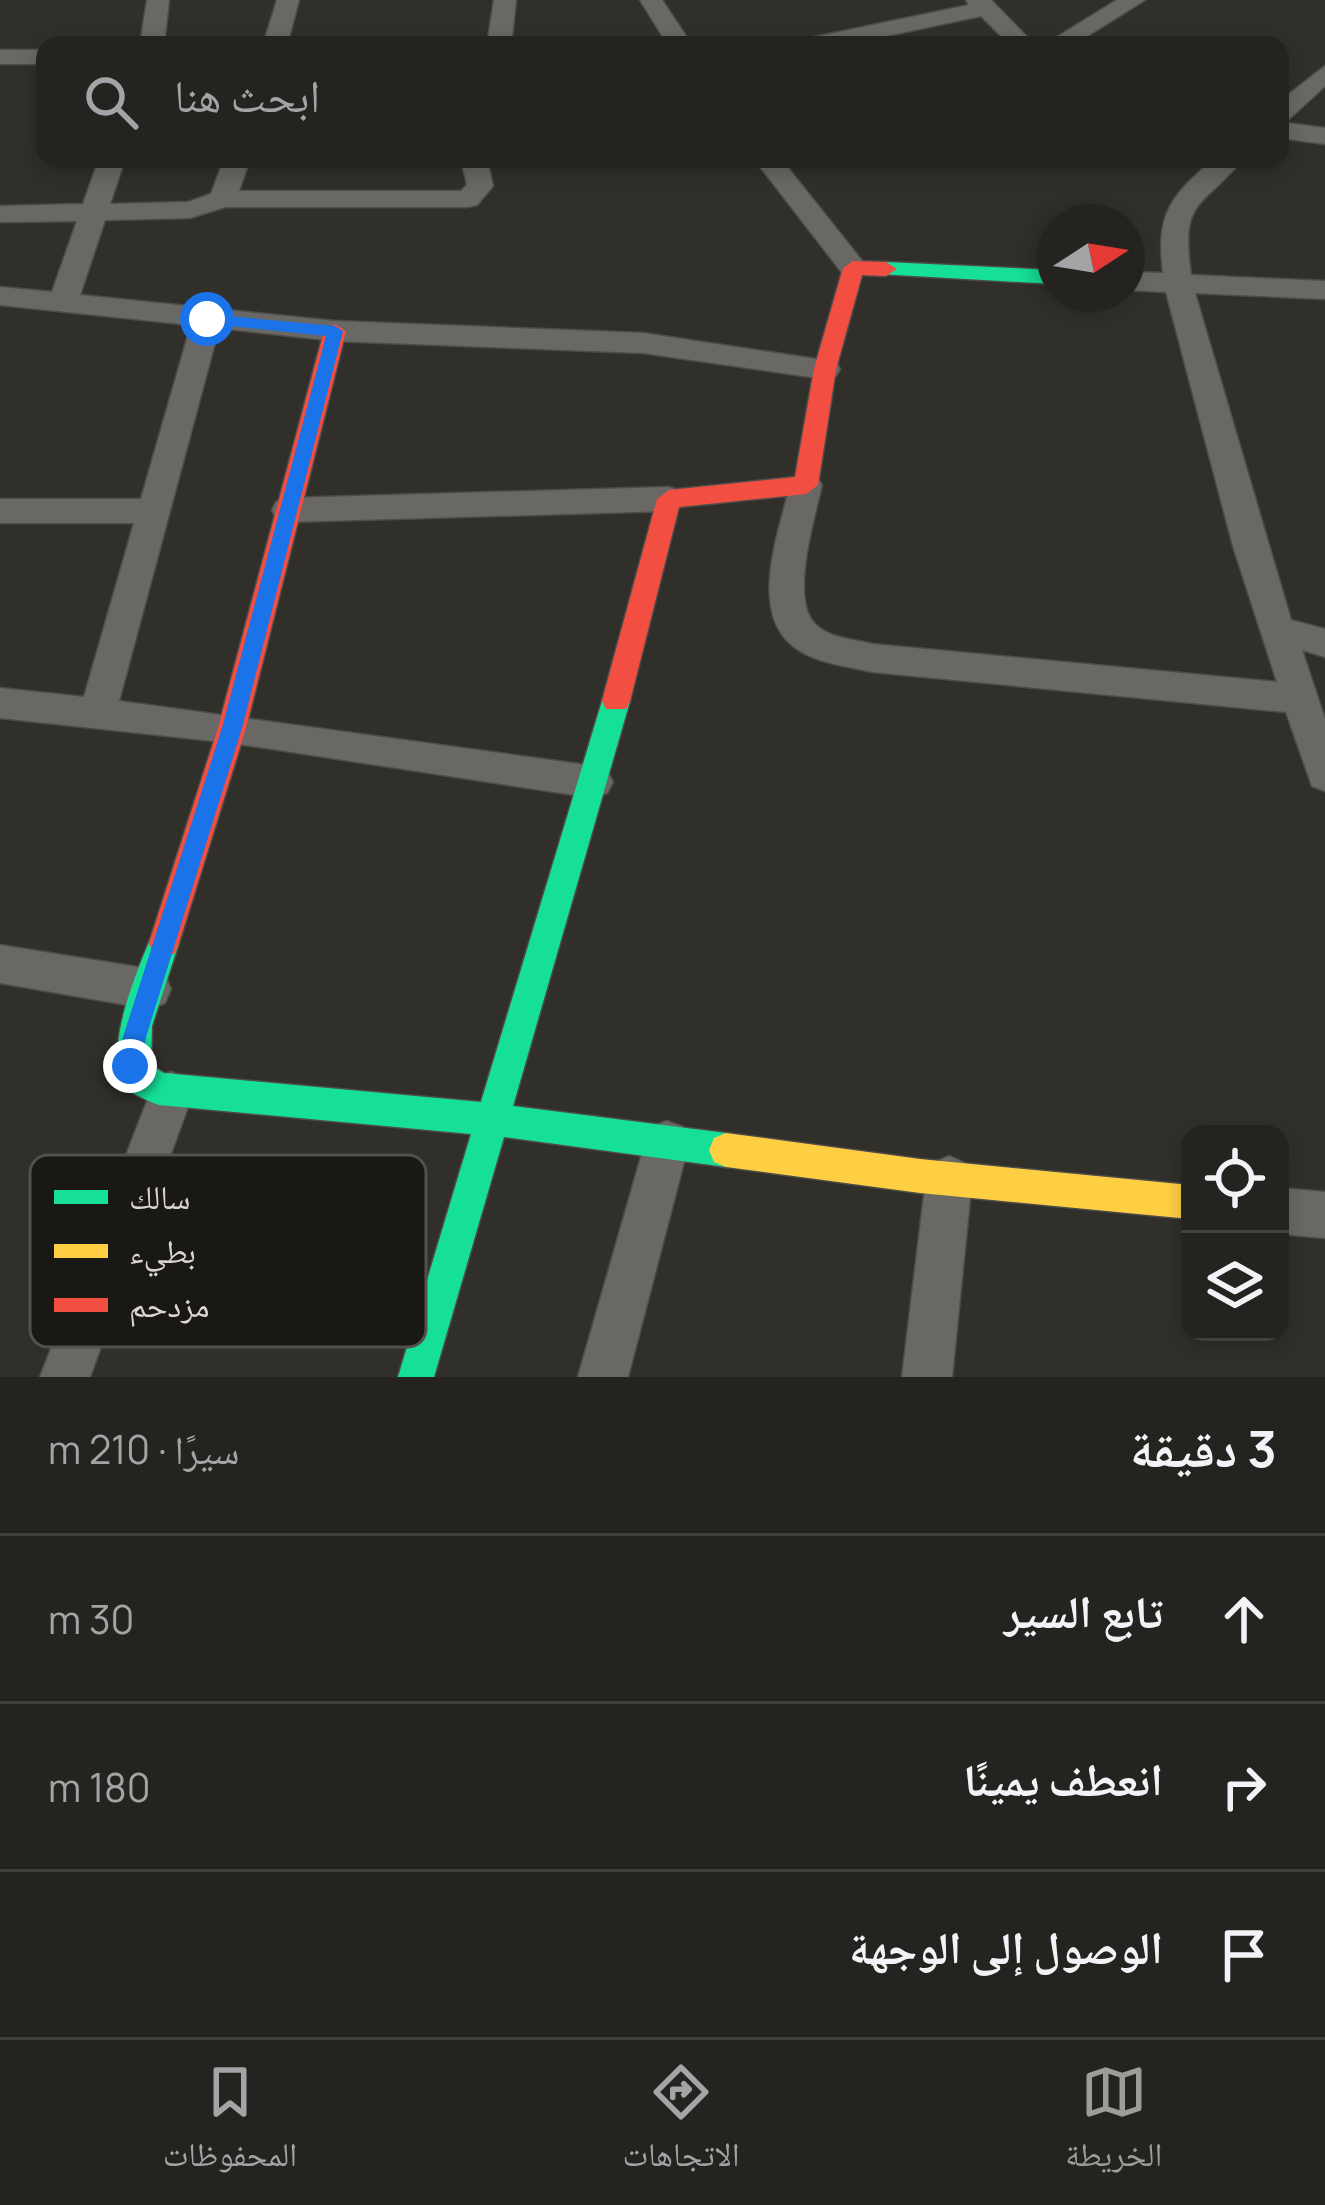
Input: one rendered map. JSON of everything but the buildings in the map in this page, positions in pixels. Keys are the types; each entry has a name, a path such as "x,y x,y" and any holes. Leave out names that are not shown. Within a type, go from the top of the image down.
{"street":[{"path":"153,36 158,0"},
{"path":"278,36 288,0"},
{"path":"501,36 505,0"},
{"path":"651,0 674,36"},
{"path":"1072,36 1134,0"},
{"path":"848,36 981,4 1014,36"},
{"path":"0,57 36,57"},
{"path":"1289,106 1325,73"},
{"path":"1289,131 1325,136"},
{"path":"63,302 109,168"},
{"path":"223,200 234,168"},
{"path":"0,214 190,210 223,200 468,199 480,186 476,168"},
{"path":"774,168 854,268 1037,277"},
{"path":"1212,168 1175,211 1170,229 1178,283 1250,545 1325,775"},
{"path":"854,268 825,369 784,600 796,632 814,644 872,658 1301,699"},
{"path":"1145,282 1325,290"},
{"path":"0,296 335,331 644,343 825,369"},
{"path":"97,715 207,319"},
{"path":"335,331 232,728 150,989 130,1066 134,1077 171,1093 496,1120 949,1179 1181,1201"},
{"path":"289,510 669,499 806,485"},
{"path":"426,1345 594,782 669,499"},
{"path":"0,511 153,511"},
{"path":"1280,630 1325,643"},
{"path":"0,703 232,728 594,782"},
{"path":"0,964 150,989"},
{"path":"148,1155 171,1093"},
{"path":"603,1377 667,1143"},
{"path":"927,1377 949,1179"},
{"path":"1289,1211 1325,1215"},
{"path":"65,1377 76,1347"},
{"path":"416,1377 425,1347"}],"traffic: fast":[{"path":"886,269 1037,276"},
{"path":"426,1343 616,701"},
{"path":"164,943 134,1043 137,1075 159,1089 496,1120 726,1150"},
{"path":"416,1377 425,1347"}],"traffic: slow":[{"path":"726,1150 920,1176 1181,1201"}],"traffic: jam":[{"path":"616,701 669,499 806,485 825,369 853,268 886,269"},
{"path":"164,943 232,728 335,331"}],"route":[{"path":"130,1066 232,728 335,331 207,319"}]}
